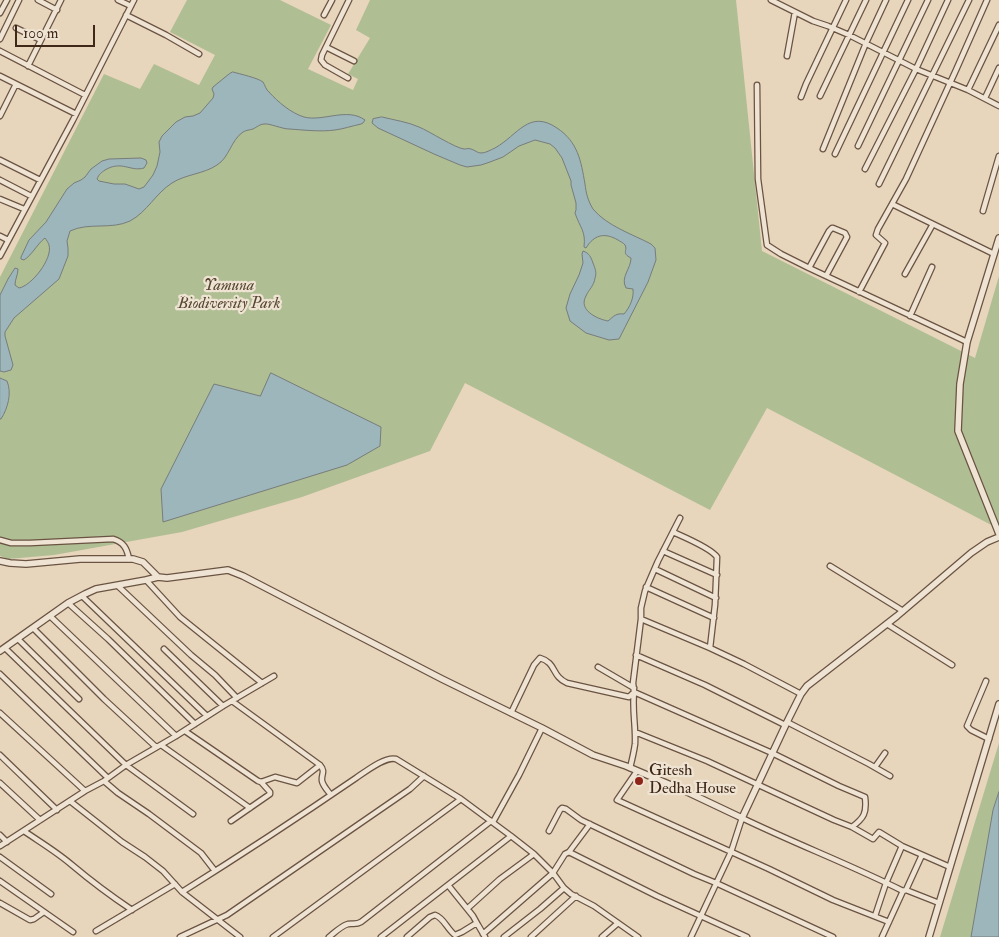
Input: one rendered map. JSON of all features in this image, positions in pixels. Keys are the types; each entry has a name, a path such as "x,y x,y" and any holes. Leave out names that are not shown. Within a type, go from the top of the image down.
{"street":[{"path":"0,39 19,0"},
{"path":"38,0 57,10"},
{"path":"28,66 61,0"},
{"path":"118,0 131,6"},
{"path":"0,256 134,0"},
{"path":"324,15 332,0"},
{"path":"348,78 321,60 349,0"},
{"path":"771,0 819,24 849,35 899,61 968,90 999,106"},
{"path":"785,7 788,0"},
{"path":"801,97 846,0"},
{"path":"820,96 866,0"},
{"path":"823,149 866,43 886,0"},
{"path":"835,154 908,0"},
{"path":"858,146 928,0"},
{"path":"866,168 916,69 948,0"},
{"path":"879,184 970,0"},
{"path":"859,292 885,243 876,233 906,179 987,0"},
{"path":"0,13 4,1"},
{"path":"787,56 795,12"},
{"path":"126,15 199,54"},
{"path":"968,90 999,25"},
{"path":"16,28 41,40"},
{"path":"326,47 354,60"},
{"path":"0,51 85,95"},
{"path":"985,98 999,68"},
{"path":"0,76 76,114"},
{"path":"0,116 16,84"},
{"path":"758,85 758,179 767,245 773,250 809,268 967,342"},
{"path":"982,211 999,156"},
{"path":"0,160 40,180"},
{"path":"0,180 31,196"},
{"path":"0,198 24,209"},
{"path":"892,204 994,254"},
{"path":"905,274 933,224"},
{"path":"809,268 829,231 833,228 847,237 826,276"},
{"path":"0,236 8,240"},
{"path":"691,937 731,852 742,818 757,784 801,694 807,686 887,624 971,553 999,536 958,431 960,384 967,342 999,238"},
{"path":"910,316 932,268"},
{"path":"630,768 635,744 633,683 641,619 640,608 646,587 680,518"},
{"path":"673,532 716,554 717,557 716,598 710,648"},
{"path":"0,540 30,543 113,539 119,541 124,546 129,559"},
{"path":"663,551 717,575"},
{"path":"0,561 26,564 80,559 129,559 143,562 158,577"},
{"path":"830,566 903,611"},
{"path":"655,568 716,598"},
{"path":"193,814 126,765 2,649 68,604 96,589 158,577 167,578 228,570 542,728 593,756 630,768 685,790 783,838 939,904"},
{"path":"146,580 180,617 262,683"},
{"path":"118,586 215,675 237,698"},
{"path":"646,587 714,618"},
{"path":"82,596 207,716"},
{"path":"68,604 108,639 195,724"},
{"path":"50,616 176,736"},
{"path":"641,619 710,648 801,694"},
{"path":"887,624 952,665"},
{"path":"33,628 104,699 158,746 250,808"},
{"path":"18,639 79,699"},
{"path":"164,649 223,706"},
{"path":"636,655 705,685 890,776"},
{"path":"511,713 534,664 540,658 551,664 557,677 561,680 629,697 634,690"},
{"path":"598,667 634,690 865,798 867,808 862,819 852,828"},
{"path":"0,674 118,793 201,853 215,872"},
{"path":"0,846 126,765 274,676"},
{"path":"986,680 967,726 989,739"},
{"path":"232,701 320,765 323,768 322,781 331,795"},
{"path":"929,937 999,704"},
{"path":"0,713 85,791"},
{"path":"329,937 346,925 361,922 492,821 519,775 542,728"},
{"path":"185,731 261,782 270,792 270,794 231,821"},
{"path":"635,732 757,784 873,839 879,832 902,846 950,867"},
{"path":"875,767 885,752"},
{"path":"0,755 57,810"},
{"path":"182,892 363,773 392,758 461,799 492,821 534,854 553,873 564,888 594,906 638,937"},
{"path":"261,782 275,776 297,783 320,765"},
{"path":"637,771 617,800 833,900 889,922"},
{"path":"180,937 227,915 402,794 424,776"},
{"path":"0,783 40,820"},
{"path":"273,937 461,799"},
{"path":"70,801 163,871 182,892 240,937"},
{"path":"548,831 562,808 566,809 581,820 833,937"},
{"path":"448,884 468,908 484,935 553,873 590,824"},
{"path":"24,831 72,864 132,910"},
{"path":"0,835 7,842"},
{"path":"382,937 511,836"},
{"path":"875,916 886,883 902,846"},
{"path":"569,852 747,937"},
{"path":"468,908 500,879 534,854"},
{"path":"882,937 922,855"},
{"path":"0,857 51,894"},
{"path":"0,881 73,932"},
{"path":"96,931 175,884"},
{"path":"504,937 540,910 564,888"},
{"path":"531,937 576,896"},
{"path":"0,903 30,920 44,912"},
{"path":"407,937 430,917 435,915 438,915 454,936 475,924 478,926"},
{"path":"602,937 618,923"},
{"path":"818,937 820,931"}],"green space":[{"name":"Yamuna Biodiversity Park","path":"187,0 280,0 331,25 308,69 353,90 358,79 348,74 370,38 356,30 370,0 736,0 762,251 975,358 999,276 999,529 767,408 710,510 465,383 430,451 302,497 182,532 54,555 8,559 0,556 0,277 104,74 140,89 154,64 199,85 215,55 170,32"},
{"path":"999,743 999,937 940,937"}],"water":[{"path":"233,72 263,82 268,91 281,103 294,113 304,117 319,118 351,115 365,120 361,124 338,130 324,131 286,129 269,124 261,124 239,135 224,158 217,165 172,183 130,221 123,224 77,228 70,231 67,241 68,256 59,279 14,318 5,332 13,365 11,370 0,371 0,295 15,268 18,269 15,285 19,288 29,282 40,271 48,257 49,251 49,244 45,238 27,258 24,260 21,257 29,240 46,222 67,189 85,177 91,169 102,161 141,158 146,160 147,163 144,168 111,167 101,173 97,179 114,184 125,184 139,189 144,187 157,166 160,152 159,142 162,136 176,122 185,117 200,113 213,98 213,87"},
{"path":"382,117 415,125 448,143 478,153 495,148 524,126 539,121 547,123 564,133 570,139 577,153 588,197 593,209 612,225 651,244 655,248 656,260 648,282 619,339 609,340 586,333 570,321 566,308 583,263 583,251 591,257 596,272 594,283 584,301 585,306 594,316 608,321 617,314 624,314 631,302 633,289 626,288 624,280 631,258 625,253 626,247 624,244 608,236 600,236 592,240 586,248 584,247 583,233 575,213 576,203 571,181 562,158 555,148 550,144 535,140 519,146 503,157 481,165 467,167 434,154 378,128 372,123 373,119"},
{"path":"271,373 381,427 380,446 347,465 163,522 161,489 214,384 260,396"},
{"path":"0,378 7,381 9,390 6,410 1,419 0,419"},
{"path":"999,792 999,937 971,937 993,810"}],"place":[{"name":"Gitesh Dedha House","path":"639,781"}]}
